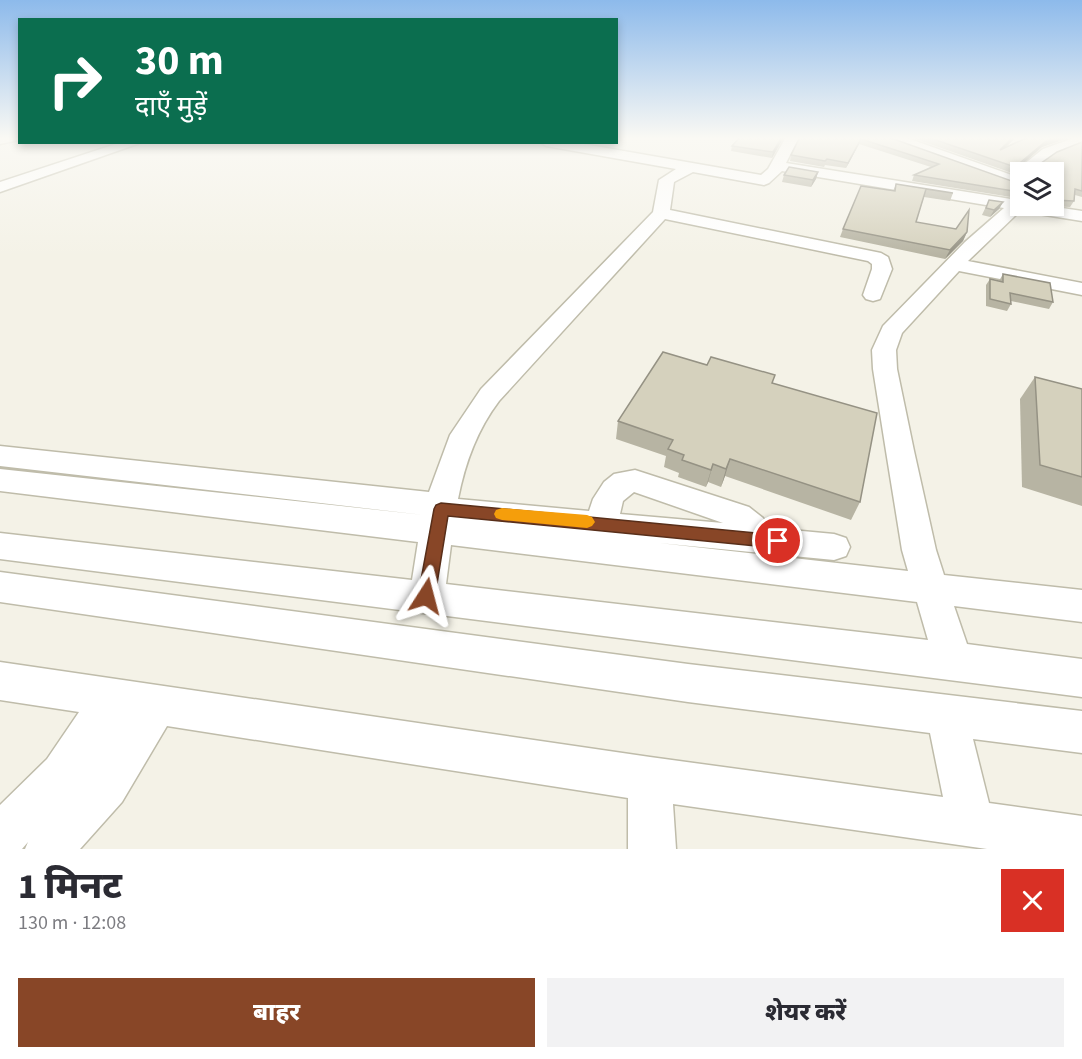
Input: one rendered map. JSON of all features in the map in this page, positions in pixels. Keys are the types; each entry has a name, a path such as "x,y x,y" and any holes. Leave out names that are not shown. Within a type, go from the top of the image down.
{"street":[{"path":"0,187 32,177"},
{"path":"426,596 440,515 463,438 480,407 661,213 667,180 673,177"},
{"path":"743,177 764,180 770,177"},
{"path":"904,177 1010,185"},
{"path":"994,177 1010,183"},
{"path":"953,661 930,589 900,451 885,369 884,350 891,331 987,231 1010,195"},
{"path":"1064,208 1082,216"},
{"path":"661,213 874,256 881,261 882,269 873,295"},
{"path":"956,265 1082,290"},
{"path":"0,456 440,515 930,589 1082,606"},
{"path":"0,480 440,515 604,523 834,548"},
{"path":"604,523 603,513 609,495 625,482 635,481 738,516 752,528 760,539"},
{"path":"0,546 426,596 1082,678"},
{"path":"0,587 688,683 1082,732"},
{"path":"0,681 650,779 1082,839"},
{"path":"0,838 62,774 114,698"},
{"path":"48,849 106,786 157,704"},
{"path":"947,715 971,824"},
{"path":"650,779 651,849"}],"building":[{"path":"793,177 815,177 813,180"},
{"path":"924,177 999,177 1010,180 1010,190"},
{"path":"1064,177 1082,177 1082,191 1075,189 1074,201 1064,201"},
{"path":"896,184 953,193 926,189 916,222 956,229 969,210 967,232 950,250 843,229 861,186 895,191"},
{"path":"989,200 1003,202 994,210 986,208"},
{"path":"1003,274 1050,283 1053,302 1010,293 1011,304 990,299 990,279 1003,282"},
{"path":"663,352 707,365 711,357 775,375 772,383 877,413 860,502 730,459 726,469 713,464 711,470 682,460 684,455 668,449 673,440 618,421"},
{"path":"1035,377 1082,389 1082,477 1040,465"}],"slow traffic":[{"path":"502,514 587,522"}],"route":[{"path":"426,596 441,509 778,541"}]}
